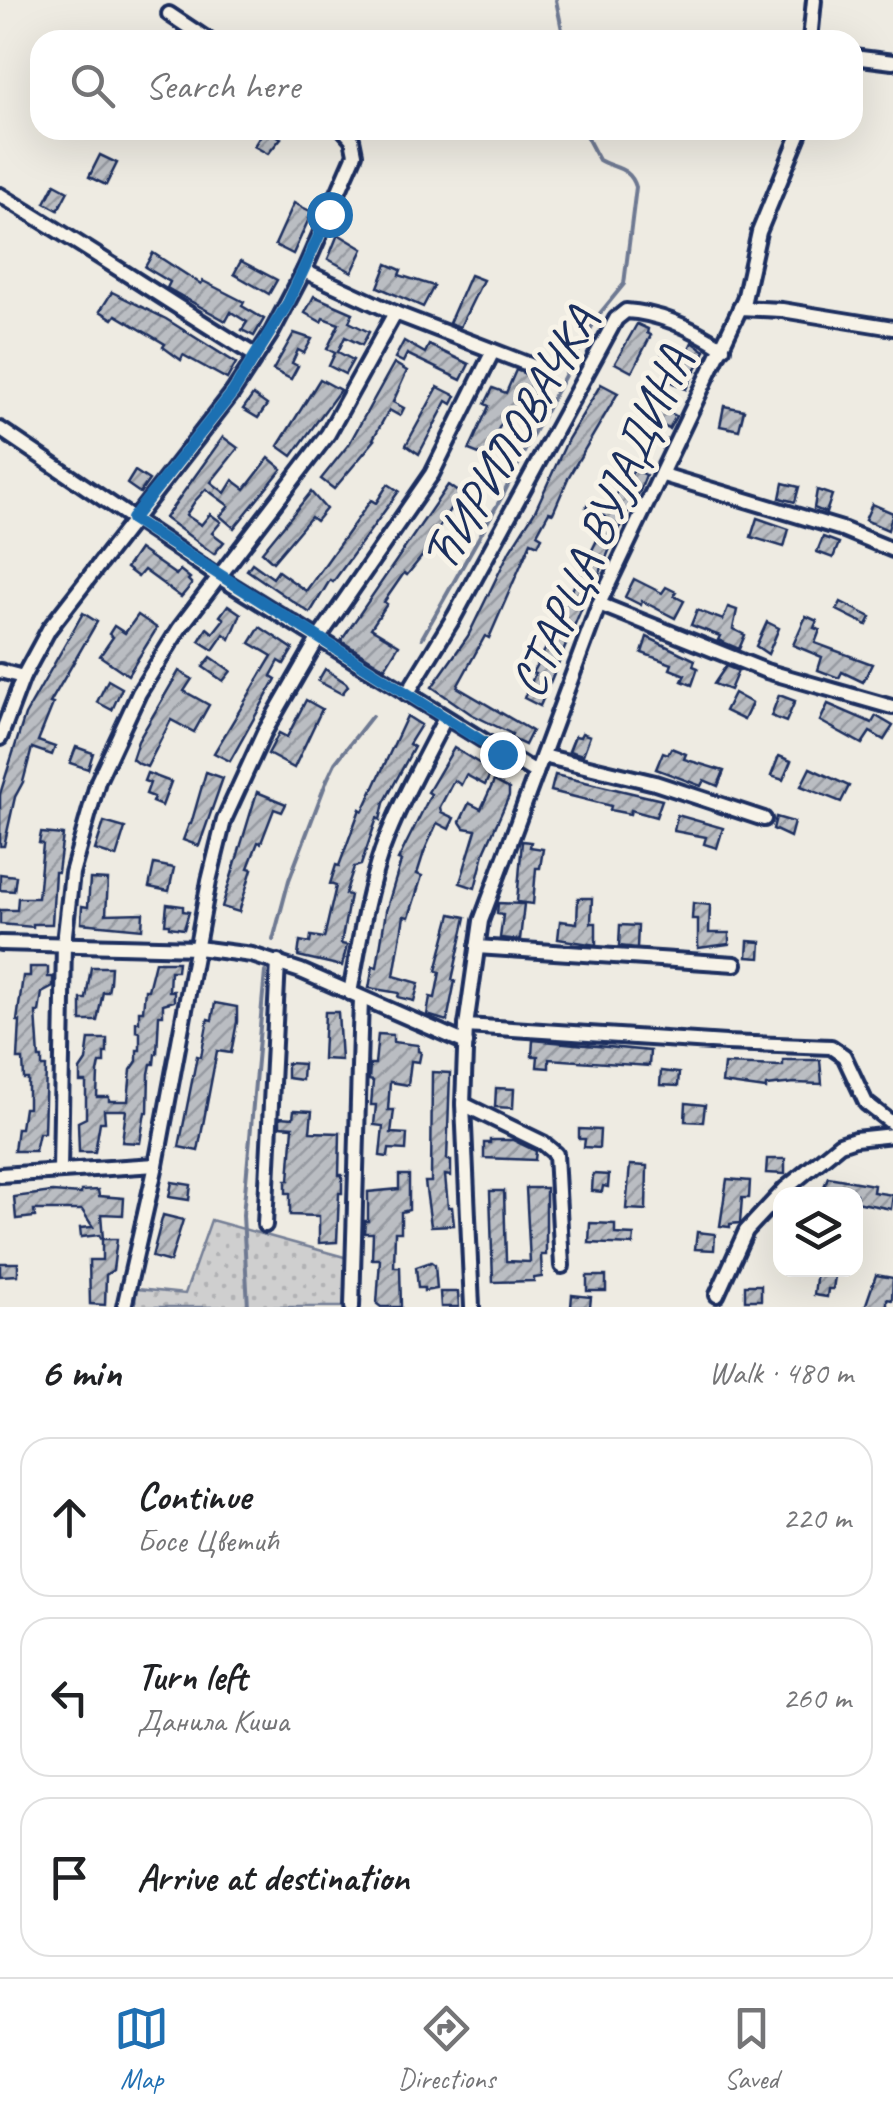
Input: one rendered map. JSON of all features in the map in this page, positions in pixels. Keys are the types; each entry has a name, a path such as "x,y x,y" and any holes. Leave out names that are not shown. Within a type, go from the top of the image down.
{"street":[{"path":"811,30 814,0"},
{"path":"169,14 193,30"},
{"path":"863,59 893,62"},
{"path":"0,738 23,677 49,629 233,392 256,356 304,271 355,154 352,140"},
{"name":"СТАРЦА ВУЈАДИНА","path":"472,1307 463,1104 466,1026 486,902 600,604 740,308 759,232 797,140"},
{"path":"0,195 94,250 112,266 256,356"},
{"path":"304,271 396,313 538,368"},
{"path":"740,308 782,310 893,328"},
{"name":"ЋИРИЛОВАЧКА","path":"407,694 454,617 616,318 626,311 663,318 723,348"},
{"path":"60,1171 64,943 72,873 110,754 159,661 328,434 396,313"},
{"path":"124,1307 224,820 264,734 318,639 432,474 493,351"},
{"path":"0,429 219,577 536,773"},
{"path":"663,476 842,529 893,550"},
{"path":"600,604 766,671 892,707"},
{"path":"0,671 23,677"},
{"path":"352,1307 356,996 370,890 400,806 446,718"},
{"path":"544,756 656,782 764,819"},
{"path":"0,942 198,948 278,962 466,1043"},
{"path":"477,947 734,964"},
{"path":"265,1224 278,962"},
{"path":"466,1026 726,1044 831,1047 844,1056 866,1103 893,1124"},
{"path":"463,1104 543,1142 556,1154 562,1266"},
{"path":"717,1295 746,1230 785,1188 840,1144 893,1135"},
{"path":"0,1175 156,1165"}],"shaded area":[{"path":"211,1220 348,1258 347,1307 135,1307 136,1289 185,1294"}],"building":[{"path":"258,140 279,140 268,154 254,146"},
{"path":"100,155 117,163 106,185 89,177"},
{"path":"55,184 68,191 58,210 45,203"},
{"path":"294,203 312,212 293,254 275,245"},
{"path":"338,234 363,249 352,272 328,259"},
{"path":"153,253 201,284 203,281 244,302 242,306 264,319 254,336 242,330 247,322 231,312 226,321 167,288 170,282 145,267"},
{"path":"241,261 277,280 269,294 234,274"},
{"path":"387,264 401,270 399,275 434,286 423,307 378,287"},
{"path":"470,275 483,280 460,327 449,323"},
{"path":"112,292 166,319 236,363 227,379 183,355 181,360 163,347 165,344 116,315 113,319 100,311"},
{"path":"314,296 353,313 349,322 369,332 362,345 345,337 338,352 353,360 345,374 329,366 335,353 327,349 339,324 323,318 321,322 305,313"},
{"path":"637,324 651,335 632,372 615,363"},
{"path":"294,333 312,339 304,353 298,350 292,363 298,366 291,379 273,370"},
{"path":"404,341 425,353 429,345 469,364 461,380 407,354 403,362 395,358"},
{"path":"692,342 705,351 686,389 672,382 678,371 658,361 665,349 684,359"},
{"path":"394,363 407,371 393,402 404,408 400,416 389,410 375,440 334,489 321,479 349,444"},
{"path":"516,370 536,378 533,383 538,386 531,401 518,418 507,413 484,456 469,450 493,388 506,393"},
{"path":"320,379 340,390 292,456 278,446"},
{"path":"601,384 618,393 569,476 553,513 549,512 537,534 542,537 538,545 531,542 489,638 485,636 457,687 532,731 525,745 432,687 468,636 510,550 535,511 568,439"},
{"path":"438,387 456,396 452,404 447,401 419,454 406,445"},
{"path":"253,395 267,405 258,418 243,409"},
{"path":"724,406 744,410 739,430 720,426"},
{"path":"661,408 676,416 669,429 654,421"},
{"path":"223,437 238,448 211,482 225,493 233,480 245,489 269,458 282,469 234,528 220,516 229,506 206,489 195,501 186,515 201,525 210,514 221,522 212,533 224,542 214,554 165,518"},
{"path":"634,469 646,475 640,491 599,575 579,604 583,605 540,706 524,698 535,674 532,673 603,528 605,517 586,507 591,498 609,508"},
{"path":"135,471 149,480 140,493 127,484"},
{"path":"783,483 799,487 795,502 780,498"},
{"path":"388,484 399,491 333,582 330,580 310,613 247,570 252,563 273,578 278,571 306,591 371,500 376,503"},
{"path":"448,485 474,511 468,521 450,509 423,555 407,575 404,573 384,602 387,604 371,628 399,645 385,668 341,641"},
{"path":"817,490 832,495 826,513 814,508"},
{"path":"311,492 326,509 316,521 311,517 273,562 262,552"},
{"path":"872,504 893,513 888,530 865,520"},
{"path":"757,518 789,529 784,547 751,537"},
{"path":"823,537 839,543 833,558 817,552"},
{"path":"139,549 176,575 180,570 190,578 192,584 181,597 144,570 138,577 126,568"},
{"path":"634,579 662,593 666,587 676,592 674,596 684,601 675,618 625,597"},
{"path":"841,602 871,617 867,625 837,610"},
{"path":"228,605 241,614 230,639 224,634 213,650 199,641 207,628 213,633 224,619 220,616"},
{"path":"728,607 737,610 733,629 745,635 739,649 718,640 720,636 691,625 697,610 723,620"},
{"path":"83,613 97,622 50,703 53,704 38,741 55,747 52,755 32,748 4,846 0,846 0,794 25,715"},
{"path":"138,615 157,628 128,675 100,656 113,637 109,634 114,626 125,633"},
{"path":"806,616 817,621 814,628 820,630 815,643 872,664 863,682 842,672 839,678 818,670 822,657 793,645"},
{"path":"767,622 779,628 768,654 756,646"},
{"path":"260,627 293,649 284,664 279,661 271,676 276,679 230,761 214,753 272,656 250,643"},
{"path":"647,637 695,660 693,666 698,668 692,685 682,681 685,675 670,669 672,664 642,653"},
{"path":"211,657 231,671 223,681 203,667"},
{"path":"726,666 738,671 730,690 714,684"},
{"path":"325,669 346,683 342,694 318,681"},
{"path":"179,671 192,679 184,691 209,705 194,732 171,720 147,767 132,759 138,741"},
{"path":"108,680 122,688 112,710 97,702"},
{"path":"734,693 752,703 744,720 725,711"},
{"path":"779,695 795,701 786,722 771,716"},
{"path":"306,700 322,709 294,768 268,754 279,733 287,737"},
{"path":"828,704 872,723 876,716 893,726 884,740 870,732 862,744 820,721"},
{"path":"407,716 421,725 409,744 414,747 384,803 361,865 354,867 345,894 350,895 341,944 347,945 342,966 298,956 300,941 310,943 311,936 324,938 336,886 330,884 336,865 339,866 360,809 363,811"},
{"path":"575,736 590,736 583,755 569,751"},
{"path":"76,747 93,753 88,769 70,763"},
{"path":"454,748 492,771 485,785 466,775 461,785 454,780 440,807 441,812 454,818 449,829 437,823 424,852 417,874 422,876 409,917 404,916 394,976 419,983 414,1001 398,997 399,993 369,988 373,966 377,967 386,911 401,861 398,860 431,794 428,792"},
{"path":"671,748 686,754 684,759 724,771 718,786 704,780 701,786 656,769 663,752 668,754"},
{"path":"779,756 791,761 783,780 771,776"},
{"path":"810,768 849,786 841,802 801,786"},
{"path":"206,772 223,778 199,846 183,840"},
{"path":"147,773 171,782 162,806 146,794 150,783 144,781"},
{"path":"555,775 662,800 656,817 631,810 630,814 610,810 611,806 551,791"},
{"path":"494,781 509,789 509,796 485,850 475,888 460,883 476,830 464,828 460,822 469,803 481,809"},
{"path":"257,792 286,804 282,812 274,809 261,843 258,842 239,912 222,907"},
{"path":"677,815 723,828 717,848 704,844 706,837 674,831"},
{"path":"776,817 794,822 790,837 773,829"},
{"path":"104,822 125,828 116,857 95,850"},
{"path":"41,833 63,835 55,872 52,924 0,924 0,910 17,910 18,898 38,898"},
{"path":"522,841 543,849 540,868 536,868 533,904 517,902"},
{"path":"154,864 174,868 169,891 149,887"},
{"path":"0,874 16,876 14,891 0,890"},
{"path":"90,879 108,880 106,914 143,913 142,929 81,923 82,906 88,907"},
{"path":"578,898 592,898 591,923 596,923 596,945 558,939 560,921 577,923"},
{"path":"498,903 524,904 520,940 500,938 503,915 497,914"},
{"path":"693,903 710,905 709,933 729,933 729,944 698,948 698,919 692,919"},
{"path":"167,904 183,906 183,911 189,912 184,929 165,924"},
{"path":"451,914 466,917 447,1021 427,1015 430,997 435,998 440,972 436,971"},
{"path":"620,925 638,926 637,948 619,946"},
{"path":"748,941 761,942 760,958 747,957"},
{"path":"155,962 178,962 177,971 170,971 169,991 174,991 174,1001 163,1004 163,1015 159,1015 157,1054 149,1074 148,1112 140,1143 122,1142 126,1110 104,1110 105,1122 100,1122 95,1152 79,1152 78,1122 86,1118 86,1082 80,1082 80,1070 86,1061 89,1039 107,1039 107,1053 98,1073 97,1097 128,1101 131,1070 140,1050 136,1022 139,1011 143,1011 145,990"},
{"path":"30,967 48,967 48,977 53,977 53,987 42,993 36,1012 39,1058 42,1067 46,1067 44,1133 39,1133 35,1151 14,1151 17,1128 21,1128 24,1108 28,1108 28,1079 24,1079 23,1059 18,1059 17,1021 23,976 30,976"},
{"path":"91,967 111,967 110,982 108,992 103,992 97,1021 81,1021 81,999 86,999"},
{"path":"215,1003 237,1007 237,1022 231,1053 217,1051 198,1151 179,1147 197,1056 201,1057"},
{"path":"325,1012 338,1012 341,1060 323,1059"},
{"path":"378,1034 393,1035 393,1042 418,1045 421,1052 419,1062 411,1061 408,1085 390,1082 388,1110 394,1110 391,1133 407,1134 406,1150 389,1149 388,1157 380,1156 383,1126 374,1125 376,1105 371,1105 370,1064 375,1064"},
{"path":"533,1040 650,1051 649,1066 549,1059 549,1068 537,1067 538,1056 532,1056"},
{"path":"783,1060 820,1060 822,1084 795,1083 766,1089 722,1083 724,1064 783,1066"},
{"path":"287,1063 303,1064 302,1080 287,1078"},
{"path":"661,1071 679,1073 678,1086 660,1085"},
{"path":"432,1072 450,1073 447,1160 451,1160 451,1176 445,1175 454,1225 431,1226 425,1182 431,1182"},
{"path":"496,1088 514,1089 513,1108 495,1107"},
{"path":"686,1103 705,1105 703,1122 685,1121"},
{"path":"294,1110 312,1111 310,1132 340,1133 342,1193 337,1242 319,1243 319,1216 290,1215 286,1180 293,1127 280,1126 280,1117 293,1118"},
{"path":"579,1129 600,1130 599,1148 584,1147 585,1139 579,1139"},
{"path":"513,1140 536,1151 535,1160 484,1158 484,1143"},
{"path":"767,1159 785,1159 785,1174 766,1173"},
{"path":"630,1165 647,1166 646,1210 626,1209"},
{"path":"593,1174 609,1175 608,1187 603,1186 602,1192 592,1191"},
{"path":"399,1175 409,1175 409,1210 401,1212 401,1232 395,1232 394,1267 400,1267 401,1307 381,1307 377,1304 380,1259 372,1259 373,1233 364,1233 368,1192 399,1189"},
{"path":"828,1177 874,1185 873,1192 893,1195 891,1209 863,1203 863,1187 824,1187"},
{"path":"727,1179 750,1181 749,1198 742,1198 740,1223 730,1227 720,1226"},
{"path":"172,1182 191,1185 189,1200 169,1197"},
{"path":"526,1188 546,1188 546,1255 541,1255 542,1277 534,1281 493,1282 490,1191 504,1191 506,1261 530,1262"},
{"path":"98,1190 99,1196 124,1198 123,1215 101,1214 103,1239 117,1239 113,1270 106,1275 105,1305 90,1304 89,1260 102,1260 102,1240 99,1235 81,1237 80,1228 93,1227 82,1210 34,1210 35,1217 16,1219 14,1197"},
{"path":"163,1215 183,1220 170,1262 152,1257"},
{"path":"590,1223 615,1224 615,1234 634,1235 633,1245 589,1243"},
{"path":"697,1232 715,1234 714,1250 695,1249"},
{"path":"431,1262 435,1265 437,1289 424,1291 418,1288 416,1267"},
{"path":"0,1263 18,1263 18,1275 0,1276"},
{"path":"876,1275 893,1278 892,1300 887,1299 887,1307 865,1307"},
{"path":"587,1276 606,1276 606,1291 587,1291"},
{"path":"816,1277 835,1277 827,1297 814,1295"},
{"path":"745,1285 761,1285 761,1300 745,1300"},
{"path":"440,1292 458,1292 459,1307 441,1307"},
{"path":"572,1295 591,1297 590,1307 571,1307"}],"waterway":[{"path":"556,0 562,30"},
{"path":"422,638 597,317 624,284 636,187 626,172 599,160 588,140"},
{"path":"273,940 289,880 327,780 335,763 372,716"},
{"path":"248,1307 243,1215 265,972"}],"route":[{"path":"329,214 272,332 233,392 132,519 502,754"}]}
